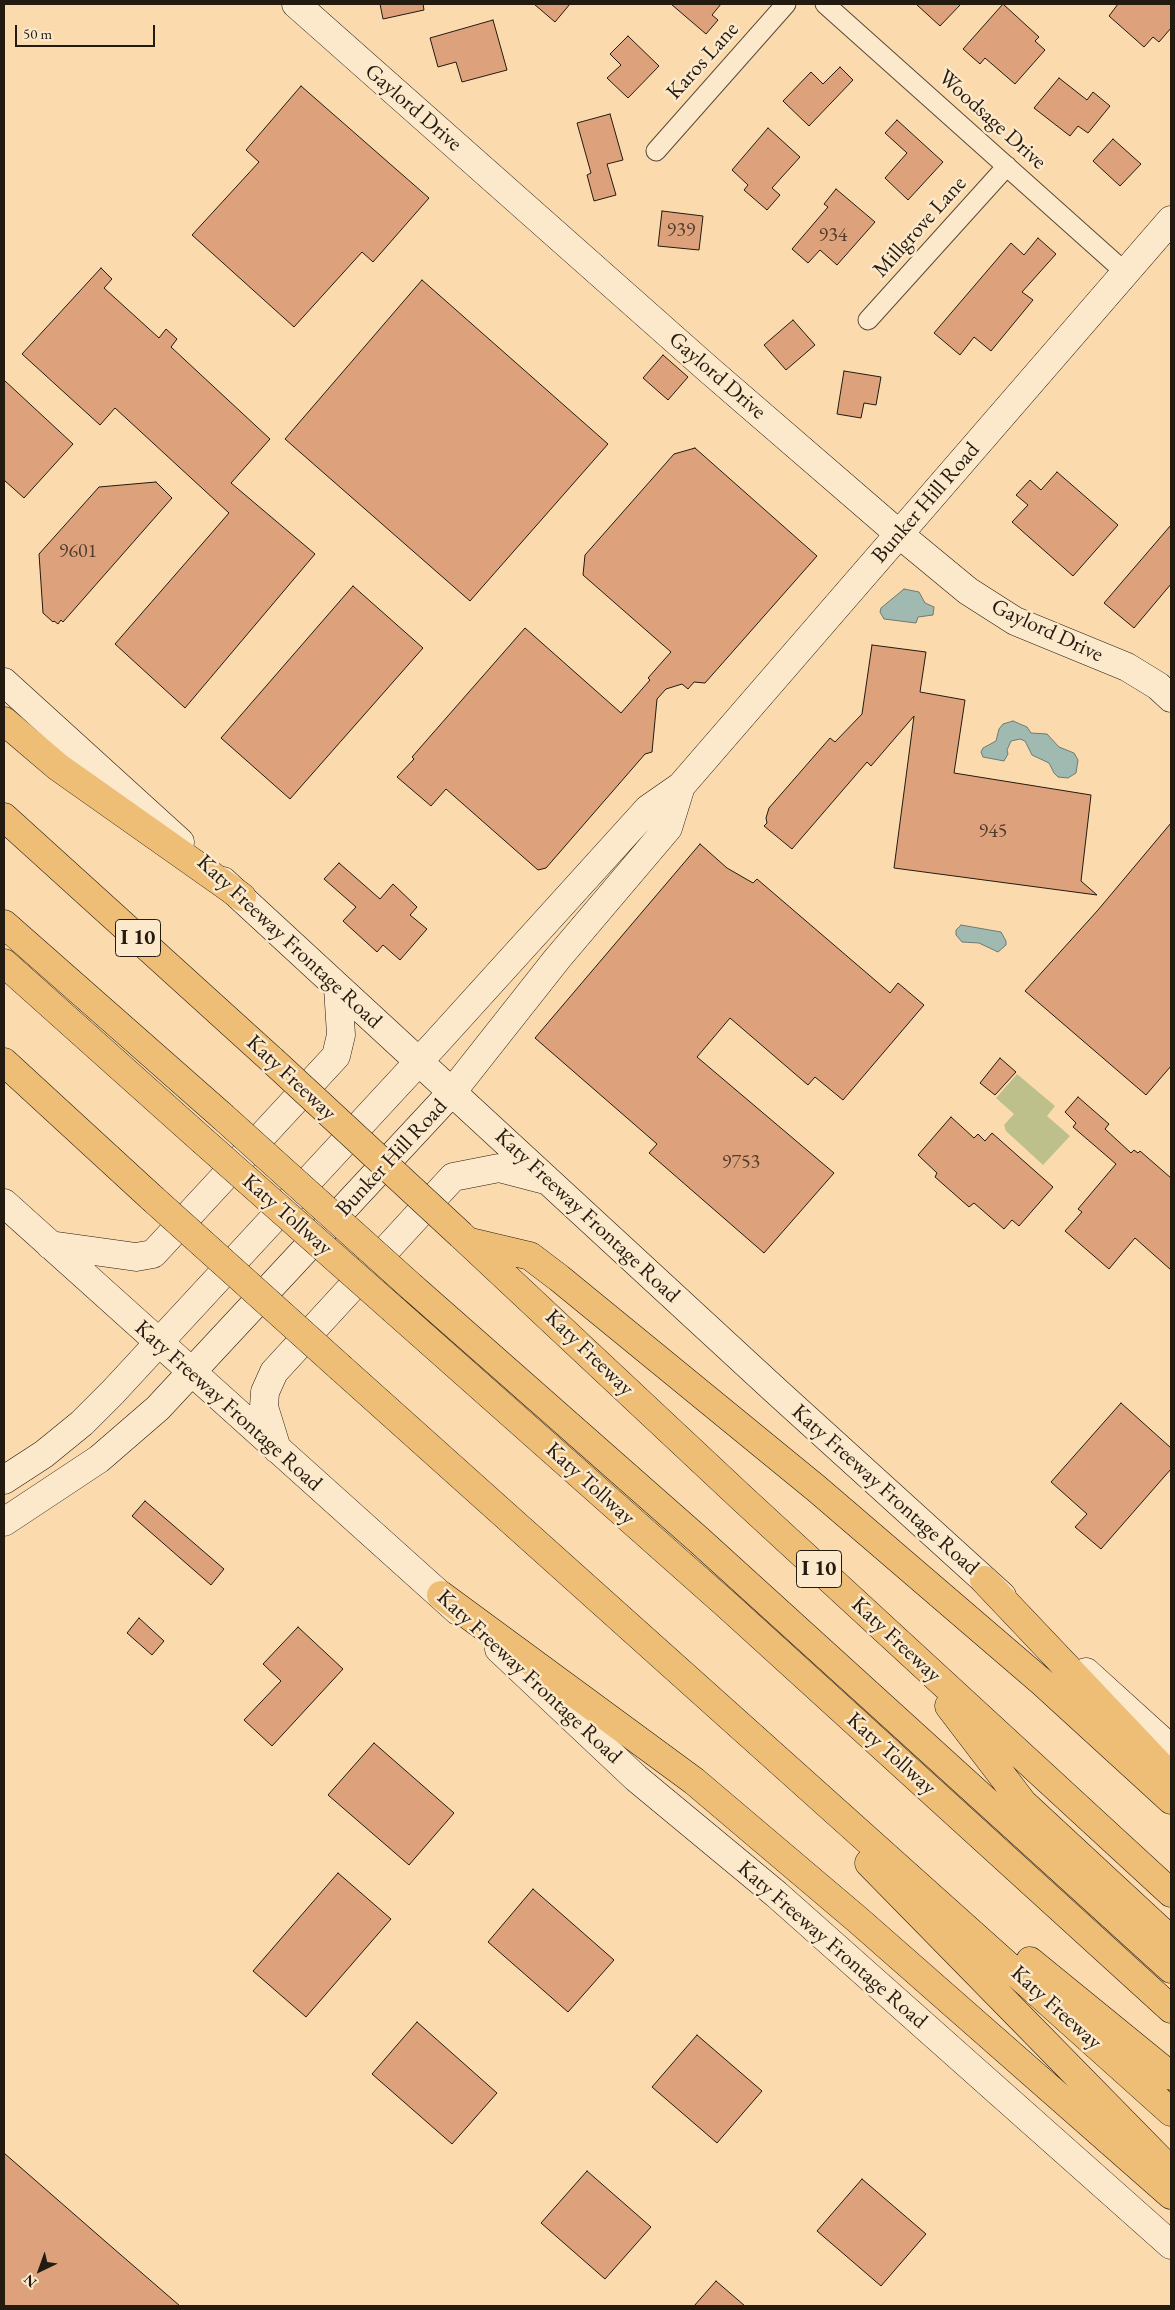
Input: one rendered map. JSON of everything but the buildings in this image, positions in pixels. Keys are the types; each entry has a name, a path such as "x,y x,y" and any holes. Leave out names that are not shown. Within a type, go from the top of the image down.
{"highway":[{"path":"4,721 58,767 242,897"},
{"name":"Katy Freeway","path":"4,816 465,1238 906,1650 1171,1893"},
{"name":"Katy Tollway","path":"4,924 700,1541 1171,1969"},
{"name":"Katy Tollway","path":"4,963 735,1612 1171,2009"},
{"name":"Katy Freeway","path":"4,1062 342,1369 1171,2112"},
{"path":"465,1238 530,1256 817,1489 1043,1683 1171,1800"},
{"path":"984,1580 1171,1778"},
{"path":"441,1594 694,1781 858,1920 1171,2195"},
{"path":"906,1650 1023,1803 1171,1940"},
{"path":"680,1672 1171,2171"},
{"path":"756,1740 1171,2076"}],"main road":[{"name":"Gaylord Drive","path":"296,4 708,369 968,591 1015,621 1127,667 1158,686 1171,698"},
{"name":"Bunker Hill Road","path":"4,1480 44,1454 82,1423 419,1062 648,808 681,786 1171,220"},
{"name":"Katy Freeway Frontage Road","path":"4,682 242,897 769,1385 1171,1749"},
{"name":"Bunker Hill Road","path":"4,1522 99,1459 130,1434 192,1373 452,1092 557,960 668,828 681,786"},
{"path":"50,1245 122,1255 153,1254 336,1056 341,1036 338,987"},
{"path":"277,1449 264,1407 265,1392 274,1372 453,1177 499,1168 548,1181"},
{"name":"Katy Freeway Frontage Road","path":"4,1203 158,1343 441,1594 636,1778 776,1894 1171,2245"}],"street":[{"name":"Karos Lane","path":"656,151 786,4"},
{"name":"Woodsage Drive","path":"825,4 1126,273"},
{"name":"Millgrove Lane","path":"868,320 1007,166"}],"green space":[{"path":"1017,1074 1055,1106 1047,1116 1070,1136 1043,1165 1006,1131 1004,1125 1014,1114 996,1098"}],"water":[{"path":"904,589 919,592 925,603 934,607 933,615 918,617 916,623 884,619 880,612 881,608"},
{"path":"1013,721 1027,727 1031,733 1047,734 1059,747 1074,753 1078,760 1076,773 1068,778 1058,777 1049,763 1032,755 1025,741 1020,739 1011,741 1004,761 983,757 981,752 983,748 996,741 999,729 1003,724"},
{"path":"961,925 1001,932 1006,945 998,952 979,943 962,942 956,935 956,930"}]}
